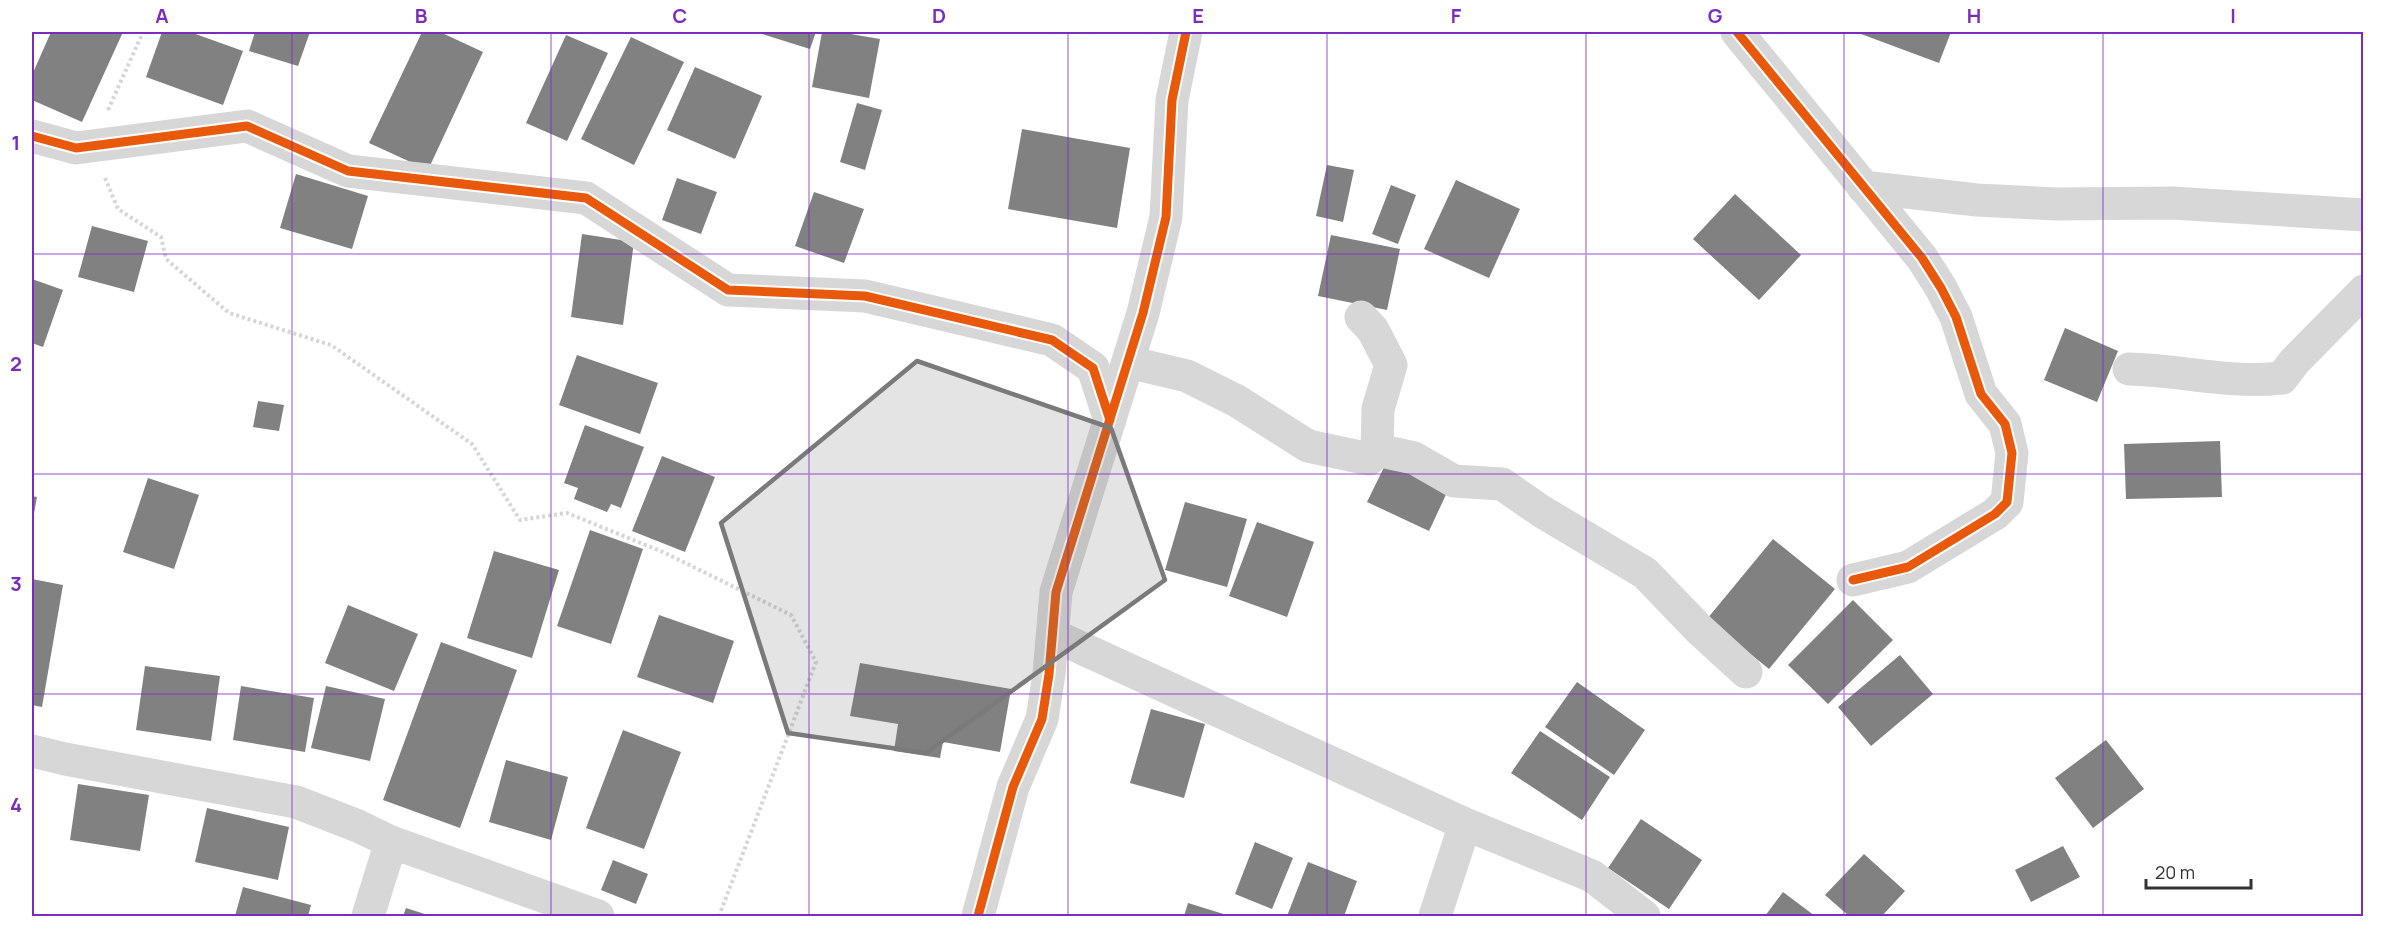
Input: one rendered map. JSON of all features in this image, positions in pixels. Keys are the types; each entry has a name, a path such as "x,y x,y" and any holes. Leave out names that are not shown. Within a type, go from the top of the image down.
{"street":[{"path":"978,916 1014,787 1042,719 1056,592 1143,313 1166,217 1172,100 1186,32"},
{"path":"1737,32 1922,258 1956,317 1981,394 2005,424 2012,453 2007,502 1995,514 1908,567 1853,580"},
{"path":"32,136 76,148 247,126 348,171 586,198 728,290 865,296 1052,340 1093,368 1110,420"},
{"path":"1863,187 1977,200 2056,204 2173,203 2364,215"},
{"path":"2129,369 2154,369 2224,380 2254,381 2282,378 2294,362 2364,291"},
{"path":"1128,362 1187,376 1237,401 1308,446 1369,459 1377,450 1378,409 1391,364 1374,330 1361,317"},
{"path":"1377,450 1414,458 1454,481 1502,484 1541,511 1646,573 1700,630 1746,672"},
{"path":"1053,635 1465,824 1592,876 1644,916"},
{"path":"32,751 296,802 358,826 391,842 598,916"},
{"path":"1434,916 1465,824"},
{"path":"368,916 391,842"}],"path":[{"path":"143,32 92,145 118,209 161,237 166,259 229,313 331,345 472,444 520,520 567,513 663,552 791,615 816,662 719,916"}],"highlighted area":[{"path":"917,361 1111,428 1165,580 926,753 788,733 721,523"}],"building":[{"path":"51,32 123,32 82,122 32,100 32,75"},
{"path":"162,32 190,32 243,51 223,105 146,77"},
{"path":"255,32 310,32 298,66 249,51"},
{"path":"422,32 440,32 483,52 428,170 369,143"},
{"path":"756,32 816,32 810,49"},
{"path":"822,32 839,32 880,39 869,98 812,87"},
{"path":"1862,32 1951,32 1939,63 1861,34"},
{"path":"566,35 608,53 567,141 526,123"},
{"path":"631,37 684,62 634,165 581,139"},
{"path":"695,67 762,96 735,159 667,130"},
{"path":"857,103 882,110 865,170 840,162"},
{"path":"1022,129 1130,148 1117,228 1008,209"},
{"path":"1327,165 1354,170 1343,222 1316,216"},
{"path":"296,174 368,196 352,249 280,228"},
{"path":"677,178 717,192 701,234 662,220"},
{"path":"1456,180 1520,209 1489,278 1424,249"},
{"path":"1391,185 1416,195 1398,244 1372,234"},
{"path":"814,192 864,209 844,263 795,246"},
{"path":"1735,194 1801,255 1759,300 1693,239"},
{"path":"92,226 148,241 134,292 78,277"},
{"path":"582,234 634,242 623,325 571,317"},
{"path":"1331,235 1400,249 1387,310 1318,296"},
{"path":"32,279 63,290 43,347 32,343"},
{"path":"2065,328 2118,351 2097,402 2044,380"},
{"path":"577,355 658,383 640,434 559,405"},
{"path":"2362,362 2364,362 2364,392 2361,392"},
{"path":"258,401 284,405 279,431 253,427"},
{"path":"585,425 644,447 621,508 611,504 607,512 574,499 578,488 564,483"},
{"path":"2220,441 2222,497 2126,499 2124,444"},
{"path":"662,456 715,477 685,552 632,531"},
{"path":"1389,457 1450,486 1429,531 1367,502"},
{"path":"148,478 199,495 174,569 123,552"},
{"path":"32,496 37,497 33,519 32,519"},
{"path":"1185,502 1247,519 1227,587 1165,570"},
{"path":"1257,522 1314,542 1287,617 1229,596"},
{"path":"590,530 643,549 611,644 557,626"},
{"path":"1773,539 1835,589 1769,669 1707,619"},
{"path":"494,551 559,570 532,658 467,638"},
{"path":"32,579 63,585 42,707 32,705"},
{"path":"1853,600 1893,640 1828,704 1788,665"},
{"path":"348,605 418,634 394,691 325,663"},
{"path":"659,615 734,641 713,703 637,677"},
{"path":"441,642 517,670 460,828 383,800"},
{"path":"1900,655 1933,694 1871,746 1838,707"},
{"path":"860,663 1011,689 1000,752 943,742 940,758 894,751 898,724 850,716"},
{"path":"145,666 220,676 211,741 136,730"},
{"path":"1577,682 1645,730 1614,775 1545,727"},
{"path":"241,686 314,698 305,752 233,740"},
{"path":"326,686 385,699 370,761 311,748"},
{"path":"1151,709 1205,724 1184,798 1130,783"},
{"path":"623,730 681,752 644,849 586,828"},
{"path":"1540,731 1610,777 1582,820 1511,773"},
{"path":"2106,740 2144,789 2093,828 2055,778"},
{"path":"506,760 568,777 551,840 489,822"},
{"path":"78,784 149,795 140,851 70,840"},
{"path":"207,808 289,827 278,880 195,862"},
{"path":"1641,819 1702,860 1669,909 1608,868"},
{"path":"1255,842 1293,858 1272,909 1235,894"},
{"path":"2063,846 2080,877 2031,902 2015,870"},
{"path":"1864,854 1905,891 1882,916 1849,916 1825,895"},
{"path":"613,860 648,874 636,904 601,890"},
{"path":"1308,862 1357,881 1344,916 1287,916"},
{"path":"243,887 311,905 308,916 235,916"},
{"path":"1783,892 1815,916 1765,916"},
{"path":"1188,903 1230,916 1184,916"},
{"path":"406,908 431,916 403,916"}],"cycle path":[{"path":"978,916 1013,787 1042,719 1049,674 1056,592 1143,313 1166,217 1172,100 1186,32"},
{"path":"1737,32 1922,258 1956,317 1981,394 2005,424 2012,453 2007,502 1995,514 1908,567 1853,580"},
{"path":"32,136 76,148 247,126 348,171 586,198 728,290 865,296 1052,340 1093,368 1110,420"}]}
